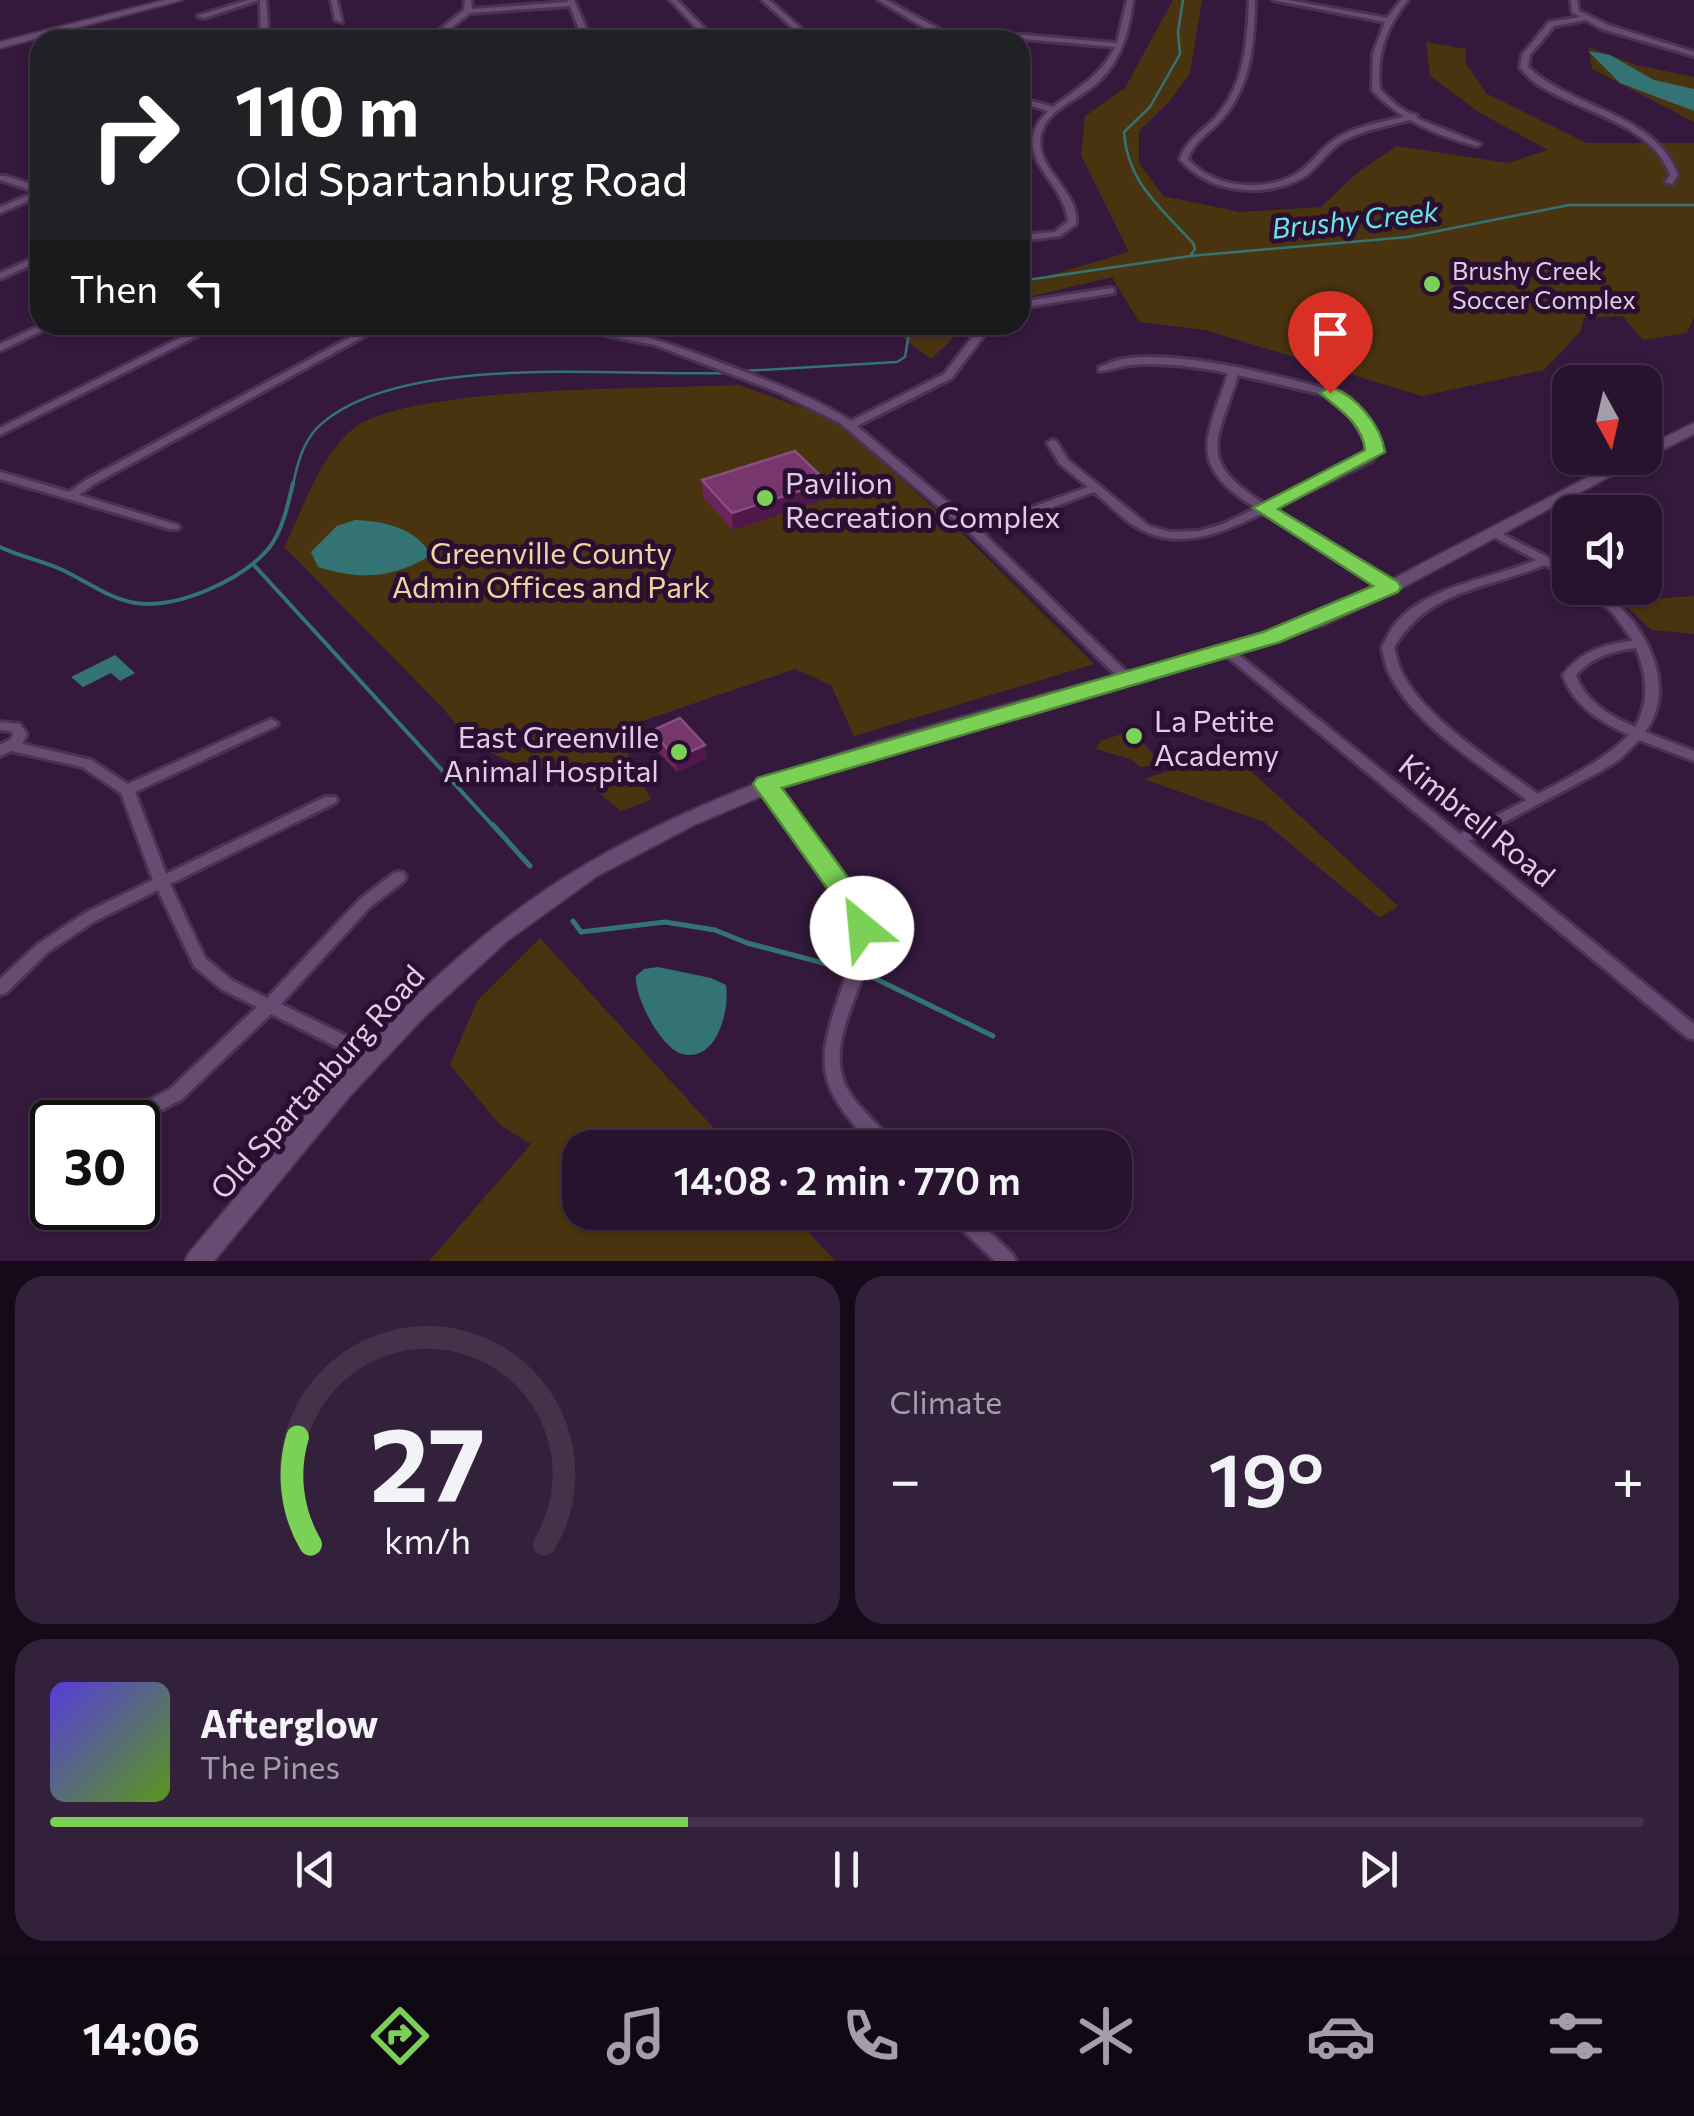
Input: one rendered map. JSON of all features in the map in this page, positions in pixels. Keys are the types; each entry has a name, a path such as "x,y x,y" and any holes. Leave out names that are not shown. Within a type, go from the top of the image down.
{"main road":[{"path":"59,30 176,0"},
{"path":"0,45 30,37"},
{"path":"1662,444 1694,428"},
{"name":"Old Spartanburg Road","path":"198,1261 370,1056 456,971 553,895 651,835 766,784 1318,620 1390,587 1603,475"}],"street":[{"path":"202,16 260,0 263,30"},
{"path":"334,0 339,20"},
{"path":"468,0 468,11"},
{"path":"673,0 702,30"},
{"path":"765,0 799,30"},
{"path":"881,0 929,30"},
{"path":"1030,235 1062,232 1074,217 1068,200 1036,150 1039,128 1054,110 1098,78 1120,45 1130,0"},
{"path":"1252,0 1248,68 1217,120 1186,150 1184,159 1196,172 1243,186 1282,183 1304,173 1344,137 1414,117"},
{"path":"1276,0 1386,20"},
{"path":"1405,0 1386,20 1375,87 1386,100 1414,117 1477,144"},
{"path":"1574,0 1574,9 1584,18 1694,54"},
{"path":"444,30 468,11 571,2 582,30"},
{"path":"1584,18 1552,24 1526,55 1524,68 1549,88 1659,147 1674,165 1669,182"},
{"path":"1030,38 1120,45"},
{"path":"1030,103 1054,110"},
{"path":"1030,150 1036,150"},
{"path":"3,178 30,188"},
{"path":"0,210 30,196"},
{"path":"0,276 30,262"},
{"path":"1030,303 1111,291"},
{"path":"0,348 30,334"},
{"path":"0,432 194,335"},
{"path":"69,497 362,335"},
{"path":"622,335 658,342 729,369 820,407 851,426 975,532 1128,678"},
{"path":"851,426 948,376 979,335"},
{"path":"1052,443 1058,456 1145,528 1169,536 1212,531 1263,508 1370,457 1375,443 1341,397 1157,358 1126,360 1104,369"},
{"path":"1233,373 1211,434 1210,453 1228,484 1390,587"},
{"path":"0,475 174,527"},
{"path":"975,532 1096,488"},
{"path":"1494,532 1552,565"},
{"path":"1537,800 1417,705 1395,677 1388,648 1402,624 1434,602 1520,574 1545,561"},
{"path":"1460,840 1620,754 1640,732 1653,694 1650,666 1642,644 1611,605"},
{"path":"1642,644 1603,649 1574,667 1569,675 1574,693 1586,706 1694,756"},
{"name":"Kimbrell Road","path":"1225,650 1694,1034"},
{"path":"127,790 271,723"},
{"path":"0,726 18,730 19,738 6,749"},
{"path":"6,749 86,762 127,790 161,881 199,962 227,986 370,1056"},
{"path":"766,784 857,912 863,942 831,1044 831,1070 850,1110 870,1130"},
{"path":"0,990 26,962 64,933 161,881 330,800"},
{"path":"160,1103 176,1094 268,1006 365,903 399,877"},
{"path":"975,1230 1008,1261"}],"green space":[{"path":"1173,0 1202,0 1190,73 1169,102 1139,131 1139,163 1163,196 1240,212 1321,207 1356,174 1396,146 1508,163 1548,150 1480,113 1430,76 1426,42 1466,49 1466,64 1487,94 1587,143 1694,143 1694,318 1687,333 1643,340 1622,316 1584,318 1580,332 1544,370 1422,396 1205,330 1139,322 1112,277 1030,297 1030,281 1129,252 1081,155 1085,116 1125,88"},
{"path":"1589,47 1636,65 1694,77 1694,122 1592,69"},
{"path":"899,335 956,335 931,359"},
{"name":"Greenville County Admin Offices and Park","path":"739,385 833,419 964,535 1094,664 854,736 831,685 795,669 616,730 651,800 621,811 579,776 517,764 473,745 441,706 284,547 331,454 353,429 382,415 425,404 537,392"},
{"path":"1694,596 1694,634 1651,630 1625,605 1662,605 1662,598"},
{"path":"1135,733 1156,758 1155,765 1140,767 1130,759 1096,749 1100,741"},
{"path":"1228,750 1398,906 1380,918 1264,822 1144,779"},
{"path":"540,938 715,1130 562,1130 562,1230 807,1230 835,1261 429,1261 531,1144 500,1125 450,1065 477,1001"}],"shaded area":[{"path":"1588,51 1610,55 1654,80 1694,89 1694,111 1620,83"},
{"path":"355,520 408,532 431,555 403,569 376,575 318,567 311,552 337,526"},
{"path":"115,655 135,673 120,681 111,673 83,687 71,677"},
{"path":"658,967 726,985 726,1007 719,1032 704,1050 694,1055 682,1054 666,1042 650,1021 639,996 636,976 644,969"}],"building":[{"path":"795,451 827,482 732,513 702,480"},
{"path":"680,718 705,745 676,758 651,731"}],"waterway":[{"path":"1183,0 1178,32 1180,54 1150,107 1124,132 1139,180 1193,243 1195,249 1190,256"},
{"name":"Brushy Creek","path":"1190,256 1408,237 1569,205 1694,205"},
{"name":"Brushy Creek","path":"1030,280 1190,256"},
{"name":"Brushy Creek","path":"743,371 897,362 905,357 909,335"},
{"name":"Brushy Creek","path":"293,485 304,448 316,429 352,404 398,387 512,373 728,373"},
{"name":"Brushy Creek","path":"0,547 58,568 126,601 171,601 208,590 257,560 278,533 293,483"},
{"path":"253,564 495,828"},
{"path":"493,825 530,866"},
{"path":"573,921 581,932 665,922 715,930 747,943 831,965"},
{"path":"872,977 993,1036"}],"place":[{"name":"Brushy Creek Soccer Complex","path":"1432,284"},
{"name":"Pavilion Recreation Complex","path":"765,498"},
{"name":"La Petite Academy","path":"1134,736"},
{"name":"East Greenville Animal Hospital","path":"679,752"}],"route":[{"path":"862,928 852,902 766,784 1272,637 1390,587 1263,508 1368,459 1375,452 1373,439 1346,401 1330,393"}]}
